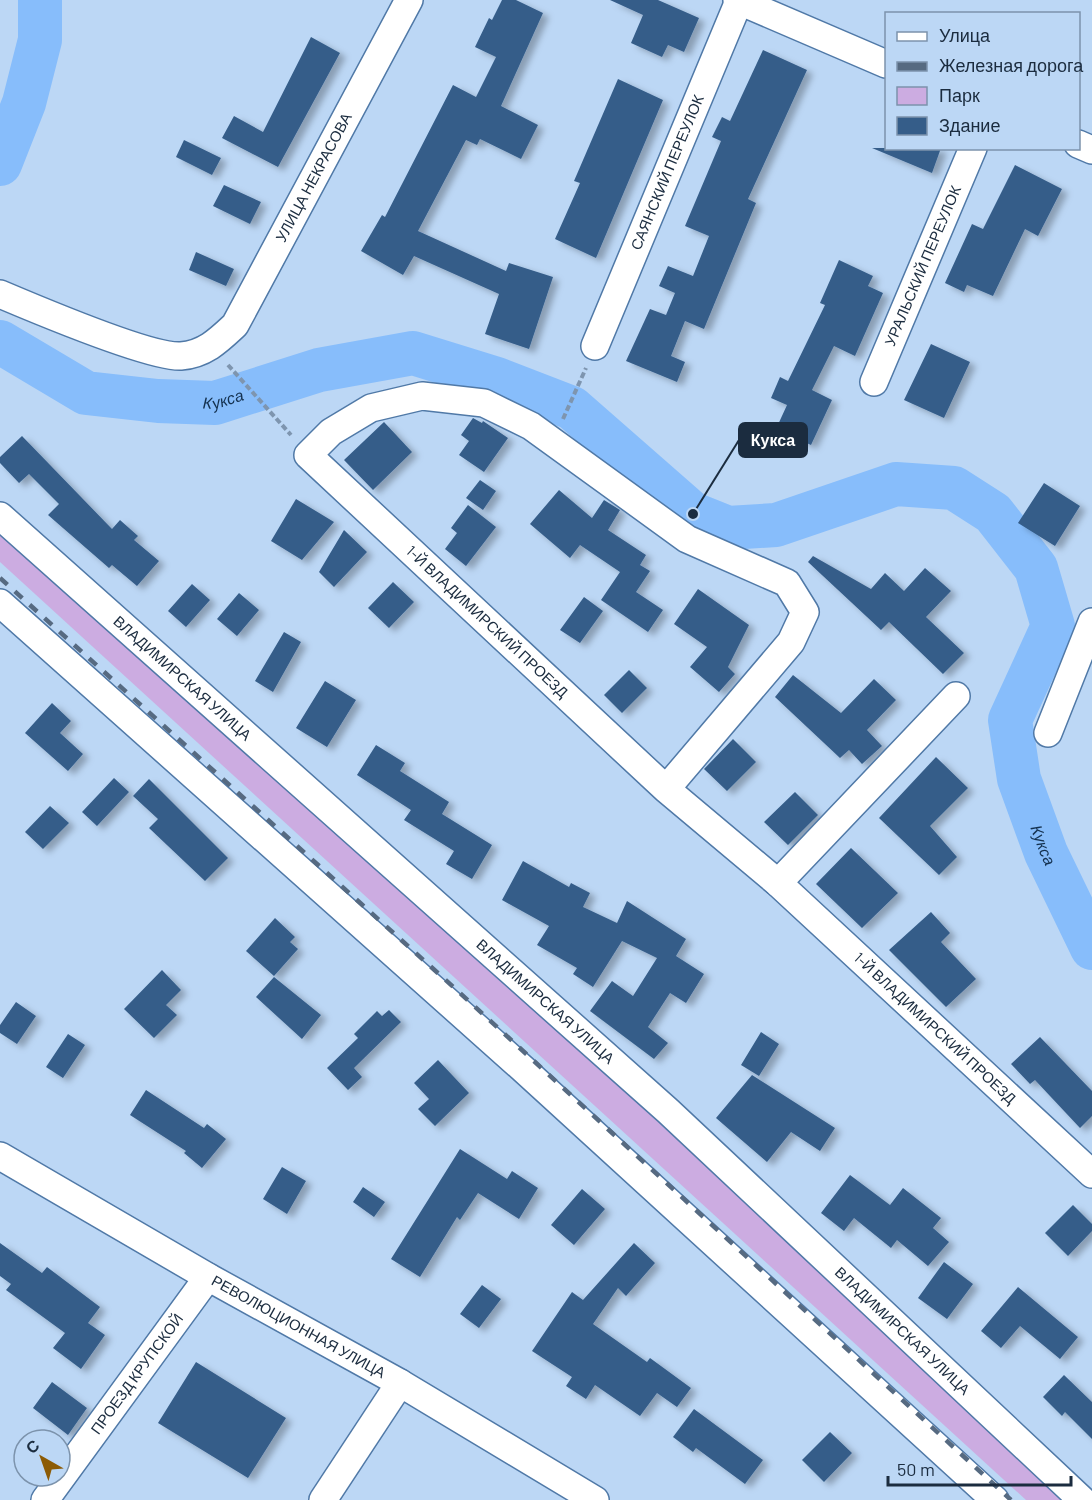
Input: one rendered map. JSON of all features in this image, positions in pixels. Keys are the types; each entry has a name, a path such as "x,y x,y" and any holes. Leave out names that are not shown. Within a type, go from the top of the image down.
{"street":[{"name":"УЛИЦА НЕКРАСОВА","path":"0,294 144,349 181,356 210,348 235,325 409,0"},
{"path":"738,1 885,64"},
{"name":"САЯНСКИЙ ПЕРЕУЛОК","path":"595,346 738,1"},
{"name":"УРАЛЬСКИЙ ПЕРЕУЛОК","path":"874,382 972,150"},
{"name":"1-Й ВЛАДИМИРСКИЙ ПРОЕЗД","path":"666,789 791,642 805,612 787,583 687,539 531,426 484,403 422,396 371,408 331,432 308,455 666,789 778,883 1092,1174"},
{"name":"ВЛАДИМИРСКАЯ УЛИЦА","path":"0,516 668,1111 1082,1500"},
{"path":"0,603 522,1068 995,1500"},
{"path":"1048,732 1092,622"},
{"path":"778,883 956,696"},
{"name":"РЕВОЛЮЦИОННАЯ УЛИЦА","path":"0,1156 208,1277 400,1383 595,1500"},
{"name":"ПРОЕЗД КРУПСКОЙ","path":"45,1500 208,1277"},
{"path":"322,1500 400,1383"}],"path":[{"path":"245,381 275,413"},
{"path":"563,419 575,395"}],"green space":[{"path":"0,523 627,1085 1067,1500 1026,1500 0,562"}],"building":[{"path":"502,0 516,0 543,13 501,106 538,125 521,159 480,139 477,145 466,140 418,231 506,271 509,263 553,277 529,349 485,334 499,294 414,256 403,275 361,251 382,215 385,217 453,85 476,97 496,57 475,47 489,18 492,20"},
{"path":"610,0 658,0 699,18 684,52 668,45 662,57 631,43 643,15"},
{"path":"311,37 340,53 278,167 222,138 234,116 263,132"},
{"path":"763,50 807,70 748,199 756,203 704,329 685,321 671,356 685,362 677,382 626,361 650,309 666,315 675,293 659,286 668,266 693,276 709,236 685,226 721,141 712,137 722,117 730,121"},
{"path":"618,79 663,100 596,258 555,239 580,183 574,181"},
{"path":"184,140 221,158 212,175 176,157"},
{"path":"872,148 940,150 932,173"},
{"path":"1015,165 1062,189 1038,236 1025,229 993,296 967,285 964,292 945,283 972,224 983,229"},
{"path":"224,185 261,202 250,224 213,206"},
{"path":"196,252 234,269 226,286 189,270"},
{"path":"839,260 873,276 868,286 883,293 855,356 834,346 812,390 832,400 811,445 776,429 787,405 771,398 780,377 788,381 825,305 820,303"},
{"path":"931,344 970,362 944,418 904,400"},
{"path":"473,418 482,423 483,421 508,438 484,472 459,455 469,441 461,435"},
{"path":"384,422 412,452 373,490 344,460"},
{"path":"22,436 112,529 120,520 138,536 134,540 159,561 137,586 112,565 109,568 48,515 59,504 29,474 19,483 0,463 0,457"},
{"path":"480,480 496,491 483,510 466,498"},
{"path":"1044,483 1080,506 1055,546 1018,523"},
{"path":"559,490 592,518 604,500 620,510 608,530 646,555 640,565 650,571 636,592 663,610 648,632 601,600 620,572 580,545 570,558 530,524"},
{"path":"296,499 334,522 302,560 271,541"},
{"path":"468,505 496,527 466,566 445,549 457,533 451,528"},
{"path":"344,530 367,552 334,587 319,572"},
{"path":"813,556 871,589 885,573 904,591 925,568 951,591 926,617 964,653 943,674 889,622 881,630 808,562"},
{"path":"393,582 414,602 389,628 368,608"},
{"path":"192,584 210,600 186,627 168,611"},
{"path":"698,589 749,625 728,667 735,674 719,692 690,667 707,647 674,624"},
{"path":"239,593 259,610 237,636 217,619"},
{"path":"584,597 603,611 580,643 560,630"},
{"path":"284,632 301,642 273,692 255,681"},
{"path":"629,670 647,688 622,713 604,695"},
{"path":"793,675 841,713 874,679 896,700 867,730 882,746 862,764 849,750 840,758 775,697"},
{"path":"325,681 356,700 327,747 296,728"},
{"path":"52,703 71,721 60,733 83,754 68,771 25,733"},
{"path":"733,739 756,762 727,791 704,769"},
{"path":"376,745 405,763 400,771 449,802 442,814 492,845 472,879 446,864 454,851 404,820 411,810 357,775"},
{"path":"936,757 968,788 930,826 957,857 939,875 879,818"},
{"path":"114,778 129,792 97,826 82,812"},
{"path":"149,779 228,858 205,881 149,828 158,819 133,796"},
{"path":"795,792 818,815 788,845 764,822"},
{"path":"50,806 69,823 43,849 25,832"},
{"path":"851,848 898,893 862,928 816,884"},
{"path":"523,861 569,887 571,883 590,893 583,907 617,923 627,901 686,939 676,956 704,974 686,1003 670,993 648,1027 668,1043 654,1059 590,1011 612,981 633,996 657,958 622,941 593,987 573,974 577,968 537,945 549,926 502,900"},
{"path":"931,912 950,933 941,942 976,979 946,1007 889,950"},
{"path":"275,918 295,937 290,942 298,949 274,976 246,951"},
{"path":"162,970 181,990 166,1005 177,1015 154,1038 124,1009"},
{"path":"274,977 321,1015 302,1039 256,997"},
{"path":"16,1002 36,1016 17,1044 0,1033 0,1025"},
{"path":"389,1010 401,1022 354,1068 362,1077 348,1090 327,1068 358,1038 354,1034 377,1011 382,1016"},
{"path":"761,1032 779,1044 759,1076 741,1065"},
{"path":"68,1034 85,1045 63,1078 46,1067"},
{"path":"1040,1037 1092,1091 1092,1116 1080,1128 1035,1080 1030,1084 1011,1064"},
{"path":"438,1060 469,1093 435,1126 418,1109 429,1099 414,1083"},
{"path":"752,1075 835,1128 820,1151 791,1132 767,1162 716,1118"},
{"path":"146,1090 204,1128 207,1124 226,1139 202,1168 184,1153 186,1151 130,1115"},
{"path":"460,1149 507,1179 512,1171 538,1188 519,1219 478,1193 460,1220 457,1217 420,1277 391,1259"},
{"path":"282,1167 306,1181 287,1214 263,1199"},
{"path":"850,1175 890,1205 903,1188 941,1218 933,1228 949,1242 928,1266 897,1240 891,1248 854,1218 844,1231 821,1213"},
{"path":"363,1187 385,1202 374,1217 353,1202"},
{"path":"582,1189 605,1209 574,1245 551,1225"},
{"path":"1073,1205 1092,1224 1092,1231 1068,1256 1045,1233"},
{"path":"0,1243 42,1273 47,1267 100,1307 88,1323 105,1335 81,1369 53,1348 65,1333 6,1290 11,1284 0,1276"},
{"path":"634,1243 655,1263 626,1296 618,1288 593,1324 647,1362 650,1358 691,1388 677,1407 657,1393 640,1416 595,1385 586,1399 566,1386 572,1377 532,1351 572,1292 583,1300"},
{"path":"944,1262 973,1284 947,1319 918,1298"},
{"path":"482,1285 501,1299 479,1328 460,1314"},
{"path":"1018,1287 1078,1337 1060,1359 1020,1326 1001,1348 981,1331"},
{"path":"196,1362 286,1418 248,1478 158,1423"},
{"path":"1064,1375 1092,1402 1092,1439 1065,1412 1062,1416 1043,1397"},
{"path":"52,1382 87,1408 72,1429 59,1428 33,1408"},
{"path":"694,1409 763,1460 745,1484 696,1448 693,1452 673,1437"},
{"path":"830,1432 852,1453 824,1482 802,1460"}],"waterway":[{"name":"Кукса","path":"0,164 24,103 40,40 40,0"},
{"name":"Кукса","path":"0,342 86,393 158,401 215,403 319,370 413,353 497,379 572,408 693,514 728,528 776,525 896,484 954,488 993,513 1036,568 1053,626 1010,720 1019,779 1046,853 1092,948"}],"railway":[{"path":"0,578 460,993 1011,1500"}],"place":[{"name":"Кукса","path":"693,514"}]}
